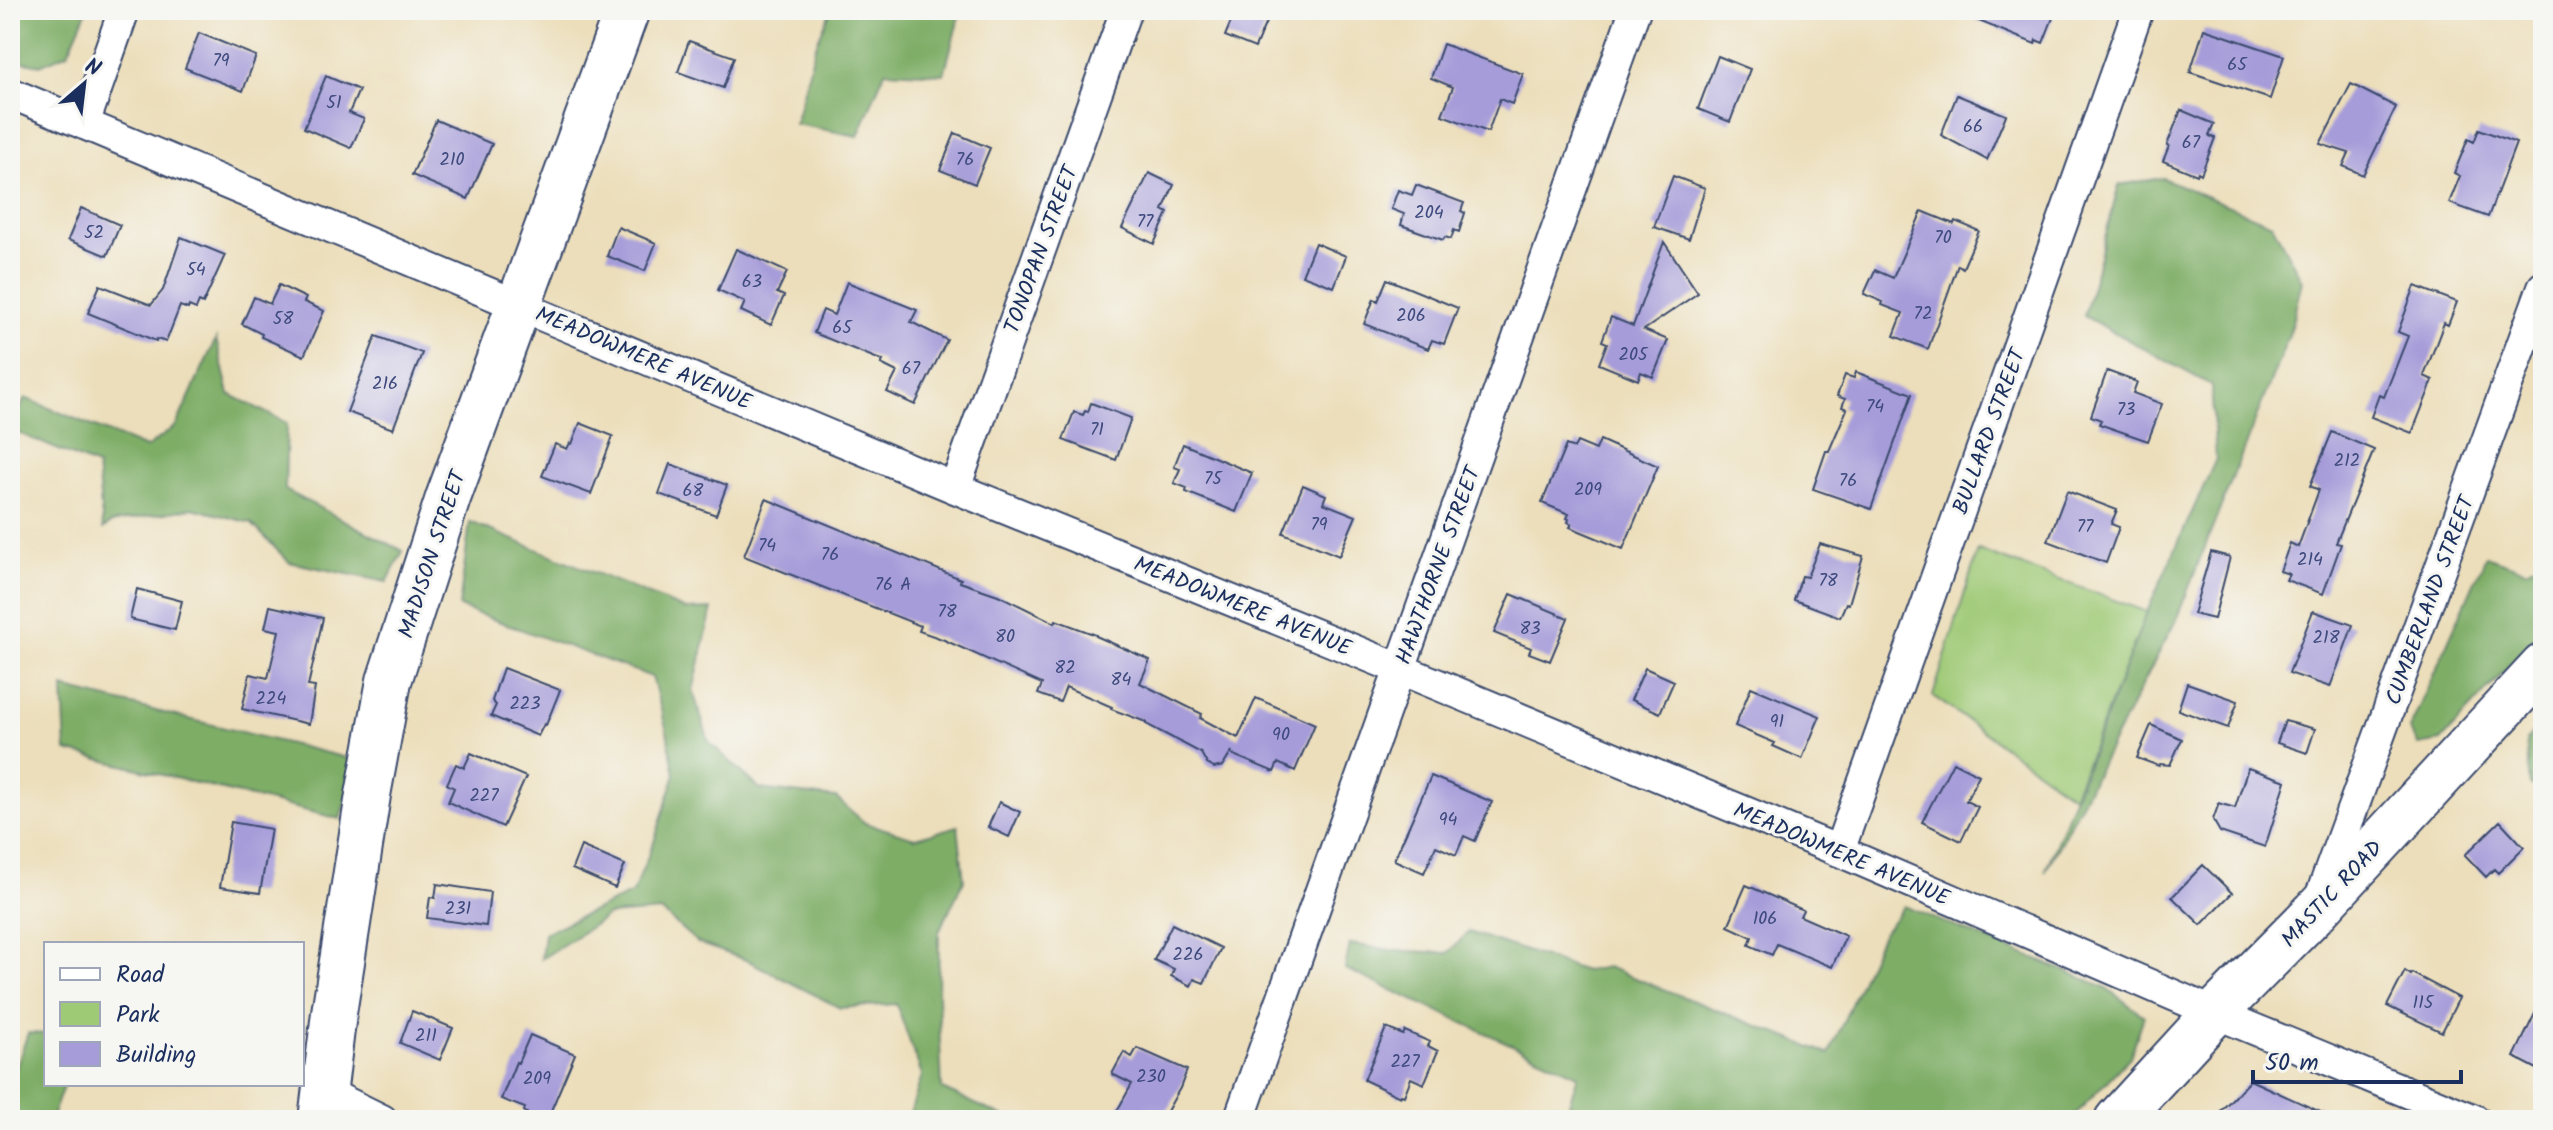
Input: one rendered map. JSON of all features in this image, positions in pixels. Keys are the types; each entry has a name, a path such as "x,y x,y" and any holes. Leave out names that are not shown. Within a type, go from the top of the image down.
{"street":[{"path":"84,124 124,10"},
{"name":"MADISON STREET","path":"323,1106 365,811 389,681 448,498 627,10"},
{"name":"TONOPAN STREET","path":"955,488 1126,10"},
{"name":"HAWTHORNE STREET","path":"1239,1120 1635,10"},
{"name":"BULLARD STREET","path":"1839,851 2138,10"},
{"name":"MEADOWMERE AVENUE","path":"10,93 955,488 1839,851 2215,1013 2475,1120"},
{"name":"CUMBERLAND STREET","path":"2315,912 2543,287"},
{"name":"MASTIC ROAD","path":"2117,1120 2543,666"},
{"path":"323,1106 382,1120"}],"green space":[{"path":"10,10 87,10 68,53 40,65 10,59"},
{"path":"831,10 961,10 944,74 885,71 858,136 795,124 815,47"},
{"path":"2163,178 2272,224 2302,281 2289,335 2176,620 2045,872 2147,612 2216,459 2211,385 2084,316 2119,185"},
{"path":"216,339 229,394 287,423 285,490 403,551 387,582 289,562 251,523 192,508 111,523 103,529 97,466 11,430 25,398 146,448 176,426"},
{"path":"470,522 686,610 712,609 693,691 709,742 760,789 836,798 865,823 915,838 958,826 964,880 939,932 942,1089 1011,1120 908,1120 922,1075 896,1004 840,1008 749,961 698,943 661,911 609,915 541,959 544,933 633,893 655,839 675,775 652,677 459,607"},
{"path":"1978,550 2147,612 2073,796 1933,696"},
{"path":"2486,556 2526,570 2543,561 2543,628 2441,741 2419,745 2409,730"},
{"path":"63,688 359,761 340,819 66,751"},
{"path":"2543,719 2543,791 2530,785 2526,740"},
{"path":"1904,906 2105,987 2144,1016 2130,1057 2070,1120 1564,1120 1578,1075 1345,969 1350,944 1448,953 1469,932 1585,971 1607,967 1829,1054 1881,936"},
{"path":"28,1033 44,1034 44,1086 63,1086 51,1120 10,1120 10,1085"}],"building":[{"path":"1236,10 1266,22 1255,48 1225,36"},
{"path":"1952,10 2056,10 2043,43 2036,40 2035,44"},
{"path":"2204,29 2284,56 2270,99 2190,72"},
{"path":"199,33 256,56 243,91 185,68"},
{"path":"689,41 734,57 723,88 678,72"},
{"path":"1443,44 1523,74 1512,104 1500,99 1488,132 1442,115 1453,87 1431,78"},
{"path":"1718,56 1750,69 1730,122 1698,109"},
{"path":"326,76 359,90 349,113 364,119 351,148 304,128"},
{"path":"2351,84 2396,107 2363,175 2343,166 2349,153 2320,144"},
{"path":"1957,95 2006,115 1987,160 1941,135"},
{"path":"2181,110 2214,124 2209,136 2215,138 2201,174 2163,161"},
{"path":"436,120 492,144 468,199 412,175"},
{"path":"2479,129 2516,143 2488,217 2449,203 2460,176 2454,173 2468,139 2474,142"},
{"path":"955,133 990,148 975,184 940,170"},
{"path":"1149,173 1174,185 1163,210 1168,213 1154,244 1122,228"},
{"path":"1673,176 1705,188 1689,239 1654,227"},
{"path":"1416,185 1464,203 1461,211 1465,213 1459,232 1454,230 1451,239 1445,237 1443,240 1401,225 1404,214 1391,209 1398,190 1412,195"},
{"path":"81,208 120,225 107,256 68,240"},
{"path":"1922,211 1979,231 1963,268 1958,265 1928,349 1894,336 1903,313 1864,294 1875,270 1893,278"},
{"path":"618,227 656,243 645,271 607,256"},
{"path":"181,237 225,255 203,304 199,302 196,309 180,306 166,342 156,341 88,313 100,285 151,305 163,290"},
{"path":"1664,242 1698,293 1644,330 1668,340 1653,377 1641,372 1638,380 1599,364 1607,343 1602,341 1611,317 1633,326"},
{"path":"1315,243 1346,256 1334,287 1302,275"},
{"path":"736,249 787,272 777,293 784,296 771,325 741,311 745,302 718,290"},
{"path":"1387,279 1458,308 1444,344 1432,340 1428,349 1364,324 1374,299 1378,301"},
{"path":"847,282 917,310 911,322 947,340 915,405 887,392 897,372 881,364 883,361 814,333 823,310 834,315"},
{"path":"279,285 324,311 304,356 261,337 262,334 242,324 254,297 270,304"},
{"path":"2415,286 2457,302 2448,325 2444,323 2424,376 2433,380 2412,433 2371,417 2379,395 2384,397 2408,336 2398,332"},
{"path":"376,336 422,353 393,429 347,412"},
{"path":"2107,371 2137,382 2133,393 2162,404 2148,441 2099,424 2101,420 2091,416"},
{"path":"1856,372 1912,394 1871,509 1813,489 1826,451 1829,451 1847,409 1842,407 1845,399 1837,396 1845,375 1854,378"},
{"path":"1091,403 1131,418 1116,460 1063,440 1074,412 1083,415 1085,411 1088,412"},
{"path":"580,423 613,436 591,494 542,476 555,444 567,449"},
{"path":"2332,432 2374,450 2336,543 2341,544 2323,594 2286,580 2289,574 2280,571 2290,543 2298,547 2319,490 2310,486"},
{"path":"1600,440 1658,466 1623,549 1570,527 1569,514 1542,503 1566,445 1574,448 1577,442 1596,450"},
{"path":"1183,444 1252,473 1236,512 1186,492 1187,488 1174,483 1180,469 1174,467"},
{"path":"670,464 727,485 716,515 659,494"},
{"path":"1303,485 1326,495 1323,503 1356,516 1339,556 1283,533"},
{"path":"2067,491 2117,510 2111,524 2119,527 2106,563 2048,541"},
{"path":"766,499 961,579 960,582 998,595 1055,623 1056,620 1096,635 1150,660 1140,683 1202,714 1200,718 1238,738 1256,698 1315,724 1295,771 1278,763 1274,772 1231,754 1232,751 1223,766 1214,768 1207,764 1201,753 1146,722 1066,687 1060,702 1038,694 1042,684 919,631 921,626 744,556"},
{"path":"1820,544 1863,556 1849,604 1846,603 1840,617 1794,600 1802,576 1807,577"},
{"path":"2211,552 2230,557 2214,619 2193,614"},
{"path":"137,589 182,601 175,630 130,619"},
{"path":"1511,594 1568,618 1550,661 1529,653 1531,648 1494,633"},
{"path":"270,606 323,618 308,686 315,687 309,724 242,709 250,674 268,678 279,631 265,628"},
{"path":"2313,611 2353,625 2330,687 2289,673"},
{"path":"503,668 560,690 546,725 538,736 491,716 496,705 492,701"},
{"path":"1645,668 1674,681 1660,713 1631,700"},
{"path":"2187,683 2238,701 2228,728 2178,710"},
{"path":"1751,687 1820,716 1802,759 1773,746 1775,743 1735,726"},
{"path":"2285,721 2315,729 2307,753 2277,743"},
{"path":"2151,725 2182,739 2170,765 2159,766 2137,758"},
{"path":"471,753 526,777 503,827 448,802 454,788 447,784 456,764 464,768"},
{"path":"1953,762 1979,775 1966,801 1978,807 1961,841 1922,822"},
{"path":"2248,768 2286,781 2265,847 2220,832 2213,820 2219,803 2235,808"},
{"path":"1431,776 1492,802 1475,841 1464,836 1456,855 1436,846 1424,873 1394,860"},
{"path":"999,802 1020,812 1009,837 988,827"},
{"path":"2500,821 2524,847 2498,873 2494,869 2486,877 2465,855"},
{"path":"231,822 271,829 260,893 220,887"},
{"path":"581,846 625,865 615,888 572,869"},
{"path":"2203,865 2232,893 2201,925 2172,897"},
{"path":"437,884 490,892 486,926 427,918 430,897 435,898"},
{"path":"1746,885 1803,910 1800,916 1846,936 1832,967 1777,944 1772,955 1749,945 1752,937 1728,926"},
{"path":"1172,924 1221,948 1204,983 1194,979 1191,986 1171,976 1174,969 1154,960"},
{"path":"2405,971 2459,998 2442,1032 2387,1006"},
{"path":"2543,997 2543,1072 2514,1057"},
{"path":"412,1011 453,1028 440,1060 400,1043"},
{"path":"1386,1028 1403,1035 1405,1031 1430,1042 1428,1046 1438,1051 1424,1084 1411,1078 1404,1096 1400,1097 1364,1080"},
{"path":"530,1035 575,1054 547,1120 524,1120 527,1113 525,1108 501,1099"},
{"path":"1137,1048 1187,1070 1162,1120 1112,1120 1132,1084 1112,1074 1124,1052 1132,1057"},
{"path":"2250,1080 2338,1120 2212,1120"}]}
